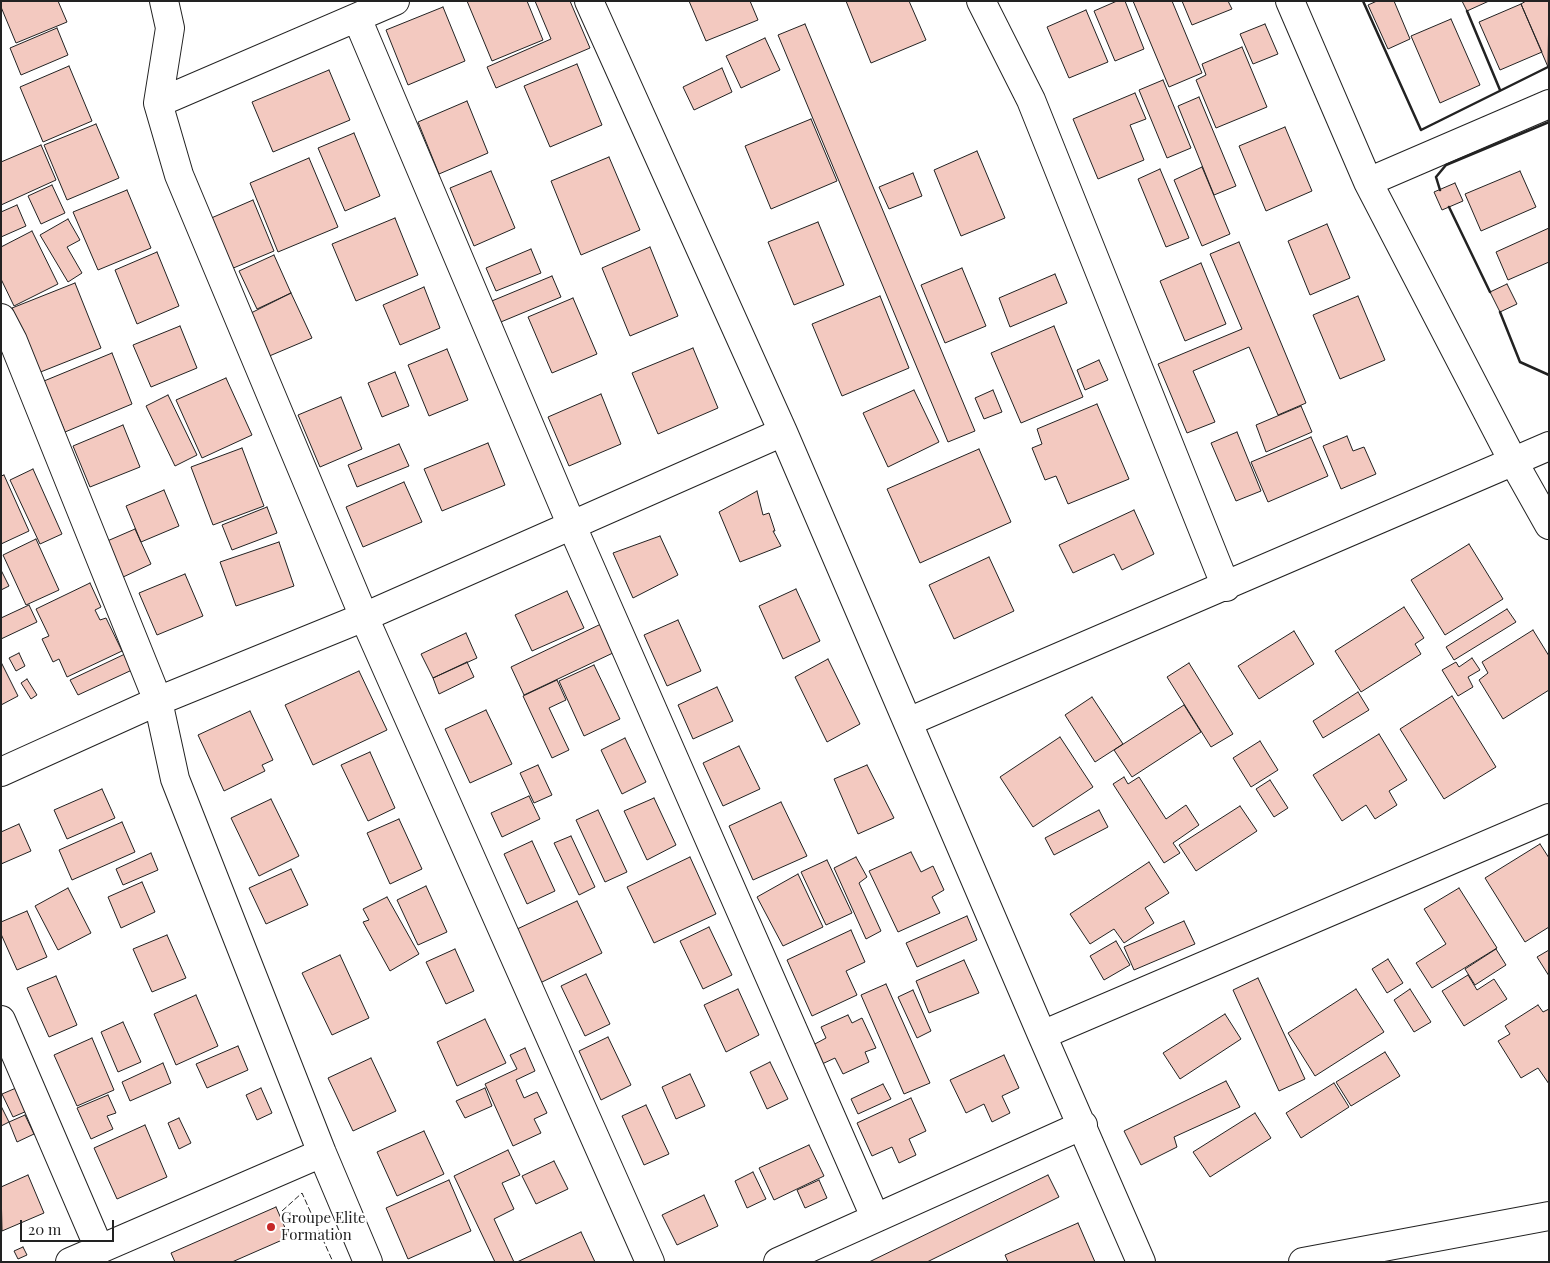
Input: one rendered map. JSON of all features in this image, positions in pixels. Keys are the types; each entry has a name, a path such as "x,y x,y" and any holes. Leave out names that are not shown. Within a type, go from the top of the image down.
{"street":[{"path":"164,1 170,28 158,103 179,175 364,617 650,1262"},
{"path":"158,103 395,1"},
{"path":"589,1 783,432 1042,1036 1083,1124 1142,1262"},
{"path":"981,1 1032,100 1226,587"},
{"path":"1290,1 1368,182 1513,461 1549,525"},
{"path":"356,18 572,526 875,1217"},
{"path":"1368,182 1549,104"},
{"path":"1,318 13,341 158,701 175,779 322,1153 368,1262"},
{"path":"1,772 158,701 364,617 783,432"},
{"path":"908,722 1226,587 1549,446"},
{"path":"1042,1036 1549,818"},
{"path":"1,1020 99,1248"},
{"path":"778,1262 1083,1124"},
{"path":"70,1262 322,1153"},
{"path":"1303,1262 1549,1216"}],"building":[{"path":"1,1 58,1 67,22 16,43 1,7"},
{"path":"467,1 527,1 543,40 492,61"},
{"path":"535,1 570,1 590,48 496,88 487,67 551,39"},
{"path":"689,1 750,1 758,20 706,41"},
{"path":"846,1 909,1 926,40 871,63"},
{"path":"1117,1 1125,1 1144,49 1115,61 1094,11"},
{"path":"1133,1 1172,1 1202,73 1169,87"},
{"path":"1182,1 1228,1 1232,9 1192,25"},
{"path":"1377,1 1394,1 1410,39 1388,49 1368,5"},
{"path":"1462,1 1489,1 1467,11"},
{"path":"1526,1 1549,1 1548,67 1521,4"},
{"path":"1521,4 1542,52 1500,70 1479,22"},
{"path":"443,7 465,61 408,85 386,30"},
{"path":"1086,10 1108,62 1069,78 1047,27"},
{"path":"1451,19 1480,85 1440,103 1411,36"},
{"path":"805,24 975,431 948,442 778,35"},
{"path":"1265,24 1278,54 1253,64 1240,34"},
{"path":"57,28 68,55 21,75 10,48"},
{"path":"765,38 780,70 741,88 726,56"},
{"path":"1242,47 1267,107 1216,128 1196,80 1206,75 1202,64"},
{"path":"577,64 602,125 550,147 524,86"},
{"path":"69,66 92,121 43,142 20,87"},
{"path":"722,68 732,92 694,110 683,87"},
{"path":"329,70 350,120 273,152 252,102"},
{"path":"1163,80 1191,148 1167,158 1139,90"},
{"path":"1135,93 1146,119 1130,125 1144,160 1098,179 1073,119"},
{"path":"1199,97 1236,186 1214,195 1178,106"},
{"path":"467,101 488,153 439,174 418,122"},
{"path":"811,119 837,181 771,209 745,146"},
{"path":"96,124 119,178 67,200 44,145"},
{"path":"1285,127 1312,191 1266,211 1239,146"},
{"path":"354,133 380,196 345,211 318,148"},
{"path":"41,145 56,180 1,205 1,162"},
{"path":"977,151 1005,218 961,236 934,170"},
{"path":"609,157 640,230 581,255 551,181"},
{"path":"309,158 338,227 278,252 250,183"},
{"path":"1202,167 1230,234 1202,246 1174,180"},
{"path":"1160,169 1189,238 1166,247 1138,179"},
{"path":"491,171 515,228 474,246 450,188"},
{"path":"1520,171 1536,207 1481,231 1465,194"},
{"path":"913,173 922,196 889,209 879,187"},
{"path":"1455,183 1463,201 1442,210 1434,192"},
{"path":"52,185 65,213 41,224 28,196"},
{"path":"127,190 151,248 98,270 73,212"},
{"path":"253,200 274,251 231,269 209,219"},
{"path":"17,205 26,226 1,237 1,212"},
{"path":"395,218 418,275 356,301 332,244"},
{"path":"68,219 80,240 67,247 82,273 68,282 40,235"},
{"path":"818,222 844,285 794,305 768,242"},
{"path":"1327,224 1350,278 1310,295 1288,241"},
{"path":"1549,228 1549,262 1508,280 1496,252"},
{"path":"32,231 58,284 14,306 1,279 1,247"},
{"path":"1239,242 1306,403 1278,415 1249,347 1193,371 1215,422 1187,433 1158,364 1242,329 1210,254"},
{"path":"650,247 678,316 630,336 602,268"},
{"path":"531,249 541,273 496,291 486,268"},
{"path":"157,252 179,306 137,324 115,270"},
{"path":"274,255 291,293 257,309 239,271"},
{"path":"1201,263 1226,324 1185,341 1160,281"},
{"path":"962,268 986,326 945,343 921,285"},
{"path":"1055,274 1067,303 1010,327 999,298"},
{"path":"552,276 561,297 496,324 487,303"},
{"path":"75,283 101,348 38,373 12,308"},
{"path":"1507,284 1517,304 1500,312 1490,292"},
{"path":"424,287 440,328 400,345 383,305"},
{"path":"291,293 312,338 267,357 249,314"},
{"path":"880,296 909,368 842,396 812,324"},
{"path":"1358,296 1385,360 1340,379 1313,315"},
{"path":"573,298 597,354 552,373 528,317"},
{"path":"180,326 197,368 151,387 133,345"},
{"path":"1054,326 1083,397 1021,423 991,353"},
{"path":"693,348 718,408 658,434 632,373"},
{"path":"447,349 468,400 429,416 408,365"},
{"path":"112,353 132,404 65,432 44,381"},
{"path":"1099,360 1108,380 1085,390 1077,370"},
{"path":"395,372 409,406 382,417 368,383"},
{"path":"226,378 252,435 202,458 176,400"},
{"path":"914,390 939,442 888,467 863,413"},
{"path":"993,390 1002,412 984,419 975,398"},
{"path":"601,394 621,444 569,466 548,417"},
{"path":"168,395 197,455 175,466 146,406"},
{"path":"341,397 362,449 320,467 298,415"},
{"path":"1097,404 1129,479 1068,504 1056,476 1045,480 1032,448 1042,444 1037,429"},
{"path":"1301,406 1312,432 1266,452 1256,425"},
{"path":"123,425 140,467 90,487 73,446"},
{"path":"1237,432 1261,491 1236,501 1211,443"},
{"path":"1347,436 1353,451 1364,447 1376,474 1341,489 1323,446"},
{"path":"1311,437 1328,476 1268,502 1251,462"},
{"path":"488,443 505,485 442,511 424,469"},
{"path":"399,444 409,466 357,487 348,465"},
{"path":"242,448 264,506 213,525 191,467"},
{"path":"979,449 1011,522 920,563 887,489"},
{"path":"33,469 62,534 40,544 10,480"},
{"path":"4,475 29,531 1,544 1,476"},
{"path":"404,482 422,522 363,547 346,507"},
{"path":"164,490 179,526 141,542 126,506"},
{"path":"757,491 763,515 769,513 775,531 773,531 781,546 740,562 719,512"},
{"path":"267,507 277,533 232,550 222,525"},
{"path":"1134,510 1154,554 1122,570 1114,554 1073,573 1059,545"},
{"path":"135,529 151,564 121,578 105,542"},
{"path":"660,536 678,575 633,598 613,553"},
{"path":"36,539 59,590 26,605 3,555"},
{"path":"279,542 294,586 236,606 220,562"},
{"path":"1469,544 1503,599 1445,635 1411,580"},
{"path":"989,557 1014,611 954,639 929,585"},
{"path":"1,570 9,586 1,590"},
{"path":"185,574 203,616 157,635 139,593"},
{"path":"90,583 101,607 95,610 100,620 106,618 122,651 67,677 59,659 53,662 42,639 49,636 36,609"},
{"path":"796,589 820,641 783,659 759,606"},
{"path":"567,591 584,628 532,651 515,615"},
{"path":"29,605 37,622 1,639 1,618"},
{"path":"1404,607 1424,638 1415,644 1421,654 1361,692 1335,651"},
{"path":"1507,609 1516,622 1454,660 1446,647"},
{"path":"678,620 701,671 667,686 644,635"},
{"path":"601,624 615,652 524,695 511,667"},
{"path":"1533,630 1549,656 1549,690 1503,719 1479,680 1488,673 1482,662"},
{"path":"1294,631 1314,664 1259,699 1238,666"},
{"path":"466,633 477,658 433,678 421,654"},
{"path":"19,653 25,666 16,671 9,658"},
{"path":"125,654 132,670 78,695 70,680"},
{"path":"1472,658 1480,670 1468,677 1473,687 1458,696 1442,670 1456,662 1459,667"},
{"path":"828,659 860,724 827,742 795,677"},
{"path":"1,662 18,696 1,705"},
{"path":"467,662 474,677 439,694 433,678"},
{"path":"1189,663 1233,734 1211,747 1167,677"},
{"path":"594,665 620,719 584,736 559,681"},
{"path":"359,671 387,730 313,765 285,705"},
{"path":"27,679 37,695 31,699 21,683"},
{"path":"557,680 566,700 549,708 569,750 552,758 523,696"},
{"path":"717,687 733,721 693,739 678,705"},
{"path":"1358,692 1369,710 1323,738 1313,721"},
{"path":"1452,696 1496,767 1444,799 1400,729"},
{"path":"1092,697 1123,744 1095,762 1065,715"},
{"path":"1184,705 1201,732 1132,777 1114,750"},
{"path":"486,710 512,764 470,783 445,729"},
{"path":"250,711 273,760 262,765 265,771 224,791 198,735"},
{"path":"1379,734 1407,780 1389,791 1397,805 1375,819 1366,805 1342,821 1313,775"},
{"path":"1060,737 1093,787 1033,827 1000,777"},
{"path":"625,738 646,782 622,794 601,750"},
{"path":"1260,741 1278,770 1251,787 1233,758"},
{"path":"739,746 760,789 723,806 703,763"},
{"path":"370,752 395,808 368,821 341,765"},
{"path":"538,765 552,795 534,803 520,773"},
{"path":"867,765 894,818 858,834 834,779"},
{"path":"1124,777 1128,784 1139,777 1166,819 1186,805 1199,825 1173,843 1180,853 1164,863 1113,784"},
{"path":"1270,780 1288,808 1274,817 1256,789"},
{"path":"102,789 115,818 67,839 54,810"},
{"path":"529,796 540,819 502,837 491,813"},
{"path":"654,798 676,845 647,860 624,811"},
{"path":"271,799 299,856 259,876 231,818"},
{"path":"781,802 807,856 753,880 729,826"},
{"path":"1240,806 1257,831 1196,871 1179,845"},
{"path":"598,810 627,872 605,882 576,820"},
{"path":"1099,810 1108,827 1054,855 1045,838"},
{"path":"399,819 422,869 390,884 367,833"},
{"path":"122,822 135,852 72,880 59,850"},
{"path":"19,824 31,851 1,864 1,832"},
{"path":"571,836 595,887 579,895 554,843"},
{"path":"532,841 555,891 527,904 504,854"},
{"path":"1540,844 1549,858 1549,927 1525,942 1485,878"},
{"path":"911,852 921,872 933,866 944,890 932,897 940,913 898,932 869,871"},
{"path":"151,853 158,870 123,885 116,869"},
{"path":"690,857 716,914 654,943 627,887"},
{"path":"856,857 867,877 859,883 881,931 866,939 834,868"},
{"path":"827,860 852,913 826,925 801,872"},
{"path":"1149,862 1169,893 1145,908 1154,923 1124,943 1114,929 1090,944 1070,914"},
{"path":"291,869 308,905 266,924 249,888"},
{"path":"798,874 823,927 783,946 757,897"},
{"path":"142,882 155,912 121,928 108,897"},
{"path":"426,886 447,932 418,945 397,900"},
{"path":"68,888 91,933 58,950 35,906"},
{"path":"1459,888 1497,948 1432,988 1416,963 1446,944 1424,909"},
{"path":"387,897 419,954 390,971 363,922 369,920 363,909"},
{"path":"577,901 602,953 540,983 515,930"},
{"path":"27,911 47,957 17,970 1,934 1,922"},
{"path":"967,916 977,940 917,967 906,943"},
{"path":"1184,921 1195,944 1134,970 1124,947"},
{"path":"709,927 732,975 703,989 680,941"},
{"path":"851,930 865,962 846,971 857,995 812,1016 787,960"},
{"path":"167,935 186,978 152,992 133,949"},
{"path":"1116,941 1130,965 1104,980 1090,956"},
{"path":"455,949 474,991 446,1004 426,962"},
{"path":"1496,949 1506,965 1475,985 1465,969"},
{"path":"1549,950 1549,976 1537,957"},
{"path":"340,955 369,1018 332,1035 302,973"},
{"path":"1388,959 1403,983 1387,993 1372,969"},
{"path":"964,960 979,993 929,1013 916,981"},
{"path":"586,974 610,1024 585,1036 561,986"},
{"path":"1468,975 1477,990 1494,979 1507,999 1464,1026 1442,991"},
{"path":"56,976 77,1025 49,1037 27,988"},
{"path":"1258,978 1305,1079 1279,1091 1233,990"},
{"path":"886,984 930,1083 904,1094 861,995"},
{"path":"738,989 759,1035 726,1052 704,1005"},
{"path":"1356,989 1384,1032 1315,1076 1288,1033"},
{"path":"1410,989 1431,1022 1414,1032 1394,1000"},
{"path":"913,990 931,1031 917,1038 898,997"},
{"path":"196,995 218,1046 176,1065 154,1014"},
{"path":"1538,1005 1543,1012 1549,1009 1549,1084 1538,1068 1521,1078 1498,1041 1510,1034 1505,1026"},
{"path":"1225,1014 1241,1039 1180,1079 1163,1053"},
{"path":"848,1015 852,1023 862,1018 876,1048 865,1052 869,1062 843,1074 835,1058 822,1064 813,1045 826,1038 821,1027"},
{"path":"485,1019 506,1063 457,1086 437,1042"},
{"path":"123,1022 141,1062 118,1072 101,1032"},
{"path":"608,1037 631,1085 601,1100 579,1051"},
{"path":"92,1038 114,1090 77,1106 54,1055"},
{"path":"238,1046 248,1070 207,1088 196,1064"},
{"path":"525,1048 535,1071 516,1080 524,1098 537,1092 547,1113 534,1119 541,1133 513,1146 485,1084 517,1069 510,1055"},
{"path":"1385,1052 1400,1076 1351,1106 1336,1082"},
{"path":"1004,1055 1019,1088 1002,1096 1010,1113 992,1122 984,1104 966,1113 950,1080"},
{"path":"371,1058 396,1111 353,1131 328,1078"},
{"path":"770,1062 788,1099 767,1109 750,1072"},
{"path":"163,1063 171,1083 130,1101 122,1082"},
{"path":"690,1074 705,1106 676,1119 662,1087"},
{"path":"1226,1081 1240,1107 1174,1137 1177,1147 1141,1165 1124,1131"},
{"path":"1334,1083 1349,1107 1301,1138 1286,1113"},
{"path":"883,1084 891,1099 858,1114 851,1099"},
{"path":"16,1088 27,1111 13,1117 2,1094"},
{"path":"261,1088 272,1113 257,1120 246,1095"},
{"path":"485,1088 492,1106 465,1118 456,1101"},
{"path":"108,1095 116,1113 107,1116 113,1129 91,1139 77,1108"},
{"path":"911,1098 926,1131 909,1139 916,1155 899,1163 892,1147 872,1156 857,1123"},
{"path":"646,1105 669,1154 644,1165 622,1116"},
{"path":"1,1106 9,1122 1,1126"},
{"path":"1255,1113 1271,1138 1210,1177 1193,1152"},
{"path":"25,1115 34,1134 17,1142 9,1122"},
{"path":"179,1118 191,1143 179,1149 168,1123"},
{"path":"145,1125 167,1177 117,1199 94,1148"},
{"path":"424,1131 444,1174 397,1196 377,1152"},
{"path":"809,1145 824,1176 774,1200 759,1168"},
{"path":"508,1150 520,1175 502,1183 514,1209 494,1219 514,1262 495,1262 454,1176"},
{"path":"554,1161 568,1189 536,1204 522,1176"},
{"path":"753,1172 766,1199 747,1208 735,1181"},
{"path":"28,1175 44,1213 2,1231 1,1187"},
{"path":"1048,1175 1059,1197 927,1262 869,1262"},
{"path":"449,1180 471,1231 408,1259 386,1208"},
{"path":"819,1180 827,1198 805,1208 797,1190"},
{"path":"704,1195 718,1226 677,1245 662,1215"},
{"path":"276,1207 289,1237 232,1262 175,1262 171,1253"},
{"path":"1078,1223 1095,1262 1008,1262 1005,1255"},
{"path":"581,1232 595,1262 517,1262"},
{"path":"23,1247 27,1255 18,1259 14,1251"}],"fence":[{"path":"282,1211 302,1193 333,1262"}],"wall":[{"path":"1363,1 1421,130 1548,67"},
{"path":"1467,11 1500,90"},
{"path":"1440,190 1436,177 1446,165 1549,122"},
{"path":"1449,207 1490,292"},
{"path":"1500,312 1520,362 1549,375"}],"place":[{"name":"Groupe Elite Formation","path":"271,1227"}]}
